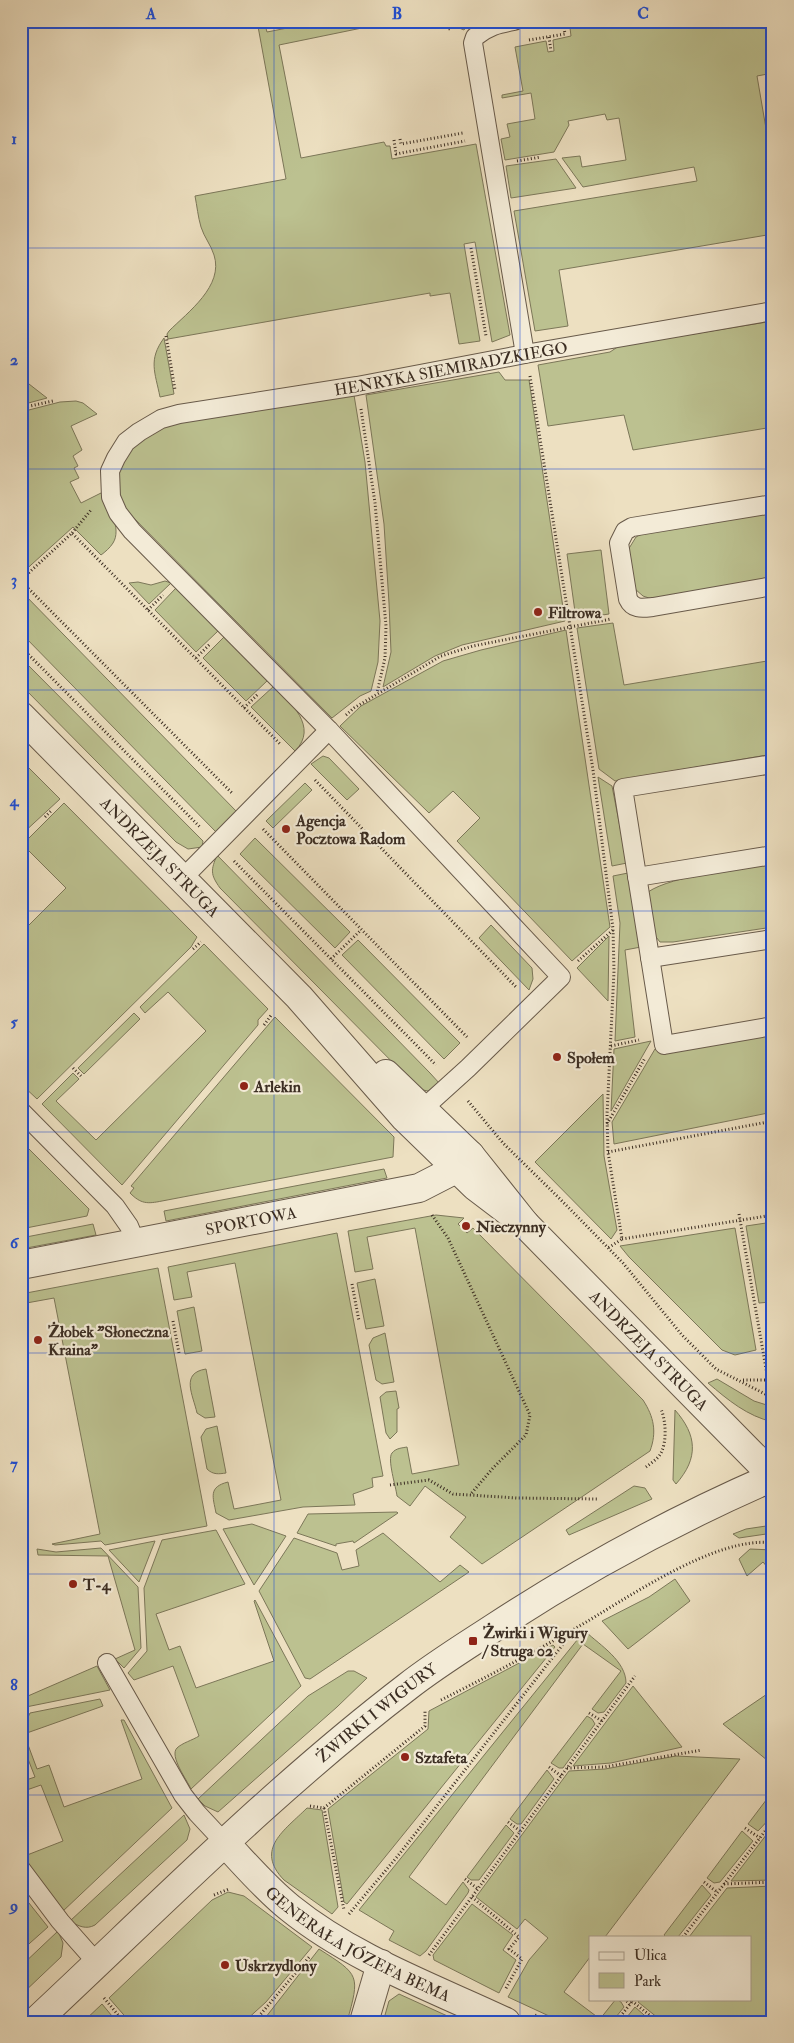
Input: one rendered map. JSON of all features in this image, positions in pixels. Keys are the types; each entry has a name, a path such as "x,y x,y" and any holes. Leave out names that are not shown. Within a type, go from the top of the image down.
{"street":[{"name":"ANDRZEJA STRUGA","path":"21,716 181,880 463,1162 475,1186 526,1224 773,1477"},
{"name":"SPORTOWA","path":"21,1265 420,1188 463,1162"},
{"name":"ŻWIRKI I WIGURY","path":"35,2022 225,1843 338,1743 408,1686 516,1613 617,1553 687,1517 773,1477"},
{"name":"GENERAŁA JÓZEFA BEMA","path":"225,1843 270,1892 313,1925 380,1964 506,2022"},
{"path":"364,2022 380,1964"}],"lane":[{"path":"514,21 494,24 475,37 473,43 524,354"},
{"name":"HENRYKA SIEMIRADZKIEGO","path":"329,730 132,531 118,513 111,497 110,471 121,449 133,436 169,416 357,386 524,354 773,311"},
{"path":"773,504 632,528 625,531 619,543 628,600 631,605 637,608 653,607 773,586"},
{"path":"181,880 217,845 254,818 298,763 329,730 561,977 453,1082 416,1115"},
{"path":"773,764 623,788 664,1045 773,1026"},
{"path":"637,878 773,855"},
{"path":"650,958 773,939"},
{"path":"21,1111 115,1206 129,1226 136,1243"},
{"path":"107,1662 183,1795 225,1843"},
{"path":"21,1869 60,1921 98,1964"}],"path":[{"path":"549,37 551,52"},
{"path":"400,139 401,144 465,133"},
{"path":"394,140 396,154 489,137"},
{"path":"471,248 486,337"},
{"path":"357,386 375,503 386,626 385,658 377,694"},
{"path":"532,387 593,770 613,929 614,971 607,1125 608,1152 622,1239"},
{"path":"21,408 53,401"},
{"path":"92,508 72,533 21,580 471,1041"},
{"path":"72,533 520,992"},
{"path":"329,730 354,708 441,656 473,646 620,617"},
{"path":"21,647 453,1082 503,1144 608,1248 682,1335 716,1369 773,1398"},
{"path":"45,817 52,810"},
{"path":"561,977 613,929"},
{"path":"331,959 361,930"},
{"path":"193,950 201,942"},
{"path":"264,1024 272,1014"},
{"path":"611,1046 662,1035"},
{"path":"607,1125 653,1042 662,1035"},
{"path":"73,1068 82,1076"},
{"path":"608,1152 773,1121"},
{"path":"429,1210 448,1238 530,1415 526,1435 493,1468 470,1495"},
{"path":"739,1214 768,1380"},
{"path":"608,1248 622,1239 773,1215"},
{"path":"352,1284 359,1321"},
{"path":"173,1321 179,1353"},
{"path":"739,1380 773,1379"},
{"path":"646,1467 661,1453 664,1443 665,1424 661,1409"},
{"path":"390,1485 429,1480 453,1494 597,1499"},
{"path":"440,1701 576,1628 661,1577 698,1559 718,1551 746,1544 773,1543"},
{"path":"324,1808 342,1905 347,1916 398,1858 576,1628"},
{"path":"428,1956 635,1676"},
{"path":"306,1805 324,1808 425,1726 425,1709"},
{"path":"589,1713 602,1721"},
{"path":"567,1768 604,1766 702,1750"},
{"path":"549,1767 561,1776"},
{"path":"683,1936 773,1821"},
{"path":"508,1822 520,1831"},
{"path":"745,1828 760,1838"},
{"path":"465,1879 478,1889"},
{"path":"704,1882 717,1892"},
{"path":"723,1884 773,1882"},
{"path":"207,1901 214,1894 232,1889"},
{"path":"472,1898 519,1937 509,1949 522,1959 504,1991"},
{"path":"254,2022 312,1953"},
{"path":"101,2002 111,1992"},
{"path":"104,1998 124,2022"},
{"path":"616,2022 632,2001 658,2022"}],"green space":[{"path":"257,21 264,21 267,32 323,21 396,21 279,45 301,158 384,142 386,146 390,146 392,159 476,144 510,335 492,342 475,242 464,244 480,341 459,344 450,293 430,296 430,293 168,339 167,334 169,331 202,298 214,277 216,266 214,255 201,227 195,196 286,179"},
{"path":"442,21 470,21 464,30"},
{"path":"606,21 773,21 773,73 757,76 769,146 773,146 773,234 559,270 568,326 535,331 514,211 697,181 694,167 583,187 562,158 580,156 582,167 626,160 619,118 607,120 605,114 568,121 569,125 554,152 505,160 501,139 510,137 507,124 535,119 531,93 502,98 502,95 523,91 515,47 546,41 548,52 554,51 553,40 571,36 570,28"},
{"path":"556,159 576,188 511,198 506,166"},
{"path":"773,321 773,427 633,450 624,415 548,426 538,365 610,352 619,346"},
{"path":"164,338 174,394 160,397 154,360"},
{"path":"499,372 505,380 529,380 565,621 462,645 435,656 383,687 391,652 389,603 384,524 366,395"},
{"path":"29,384 47,398 21,405 21,386"},
{"path":"354,395 365,462 380,621 378,662 371,691 360,696 332,718 121,505 116,481 119,469 137,443 168,424"},
{"path":"76,401 83,403 97,414 71,426 82,450 73,456 78,466 74,468 79,478 70,482 81,503 101,493 108,504 115,524 115,537 110,547 101,555 73,527 21,574 21,412 60,402"},
{"path":"773,511 773,578 652,599 643,596 635,589 628,550 636,537 642,534"},
{"path":"601,550 609,614 576,619 567,554"},
{"path":"165,581 171,583 149,604 129,583 138,582 151,585"},
{"path":"176,588 218,631 196,652 155,610"},
{"path":"21,591 237,812 216,832 21,633"},
{"path":"613,623 624,685 773,660 773,754 615,781 599,769 577,628"},
{"path":"566,630 610,927 572,961 457,841 480,818 453,791 429,813 340,726 361,706 443,661"},
{"path":"224,637 268,680 246,701 203,658"},
{"path":"21,658 203,841 202,847 188,849 176,842 21,685"},
{"path":"274,686 294,707 303,724 302,742 295,751 251,707"},
{"path":"323,756 329,758 359,789 347,800 311,764"},
{"path":"21,760 60,799 21,835"},
{"path":"598,777 612,786 627,863 612,866"},
{"path":"305,783 312,790 273,828 266,821"},
{"path":"64,803 197,937 191,947 37,1099 21,1084 21,933 66,888 27,849 21,855 21,846"},
{"path":"255,838 350,932 335,948 240,854"},
{"path":"217,855 440,1084 428,1091 416,1086 220,888 212,872"},
{"path":"773,864 773,927 673,942 660,942 652,932 648,892 659,886 690,877"},
{"path":"628,873 641,947 625,950 635,1037 615,1041 620,923 613,876"},
{"path":"491,925 532,968 533,979 529,990 479,938"},
{"path":"609,936 608,1001 577,968"},
{"path":"358,940 460,1043 444,1059 342,955"},
{"path":"204,944 268,1009 258,1020 258,1025 122,1185 42,1104 73,1073 79,1079 56,1101 96,1140 206,1031 168,992 145,1013 140,1007"},
{"path":"134,1013 140,1019 84,1074 78,1068"},
{"path":"275,1017 394,1137 393,1157 157,1202 148,1203 134,1197 130,1193 134,1188 131,1186"},
{"path":"773,1034 773,1112 614,1144 612,1122 655,1049 663,1050"},
{"path":"651,1041 611,1111 614,1049"},
{"path":"603,1094 604,1156 617,1230 611,1239 535,1162"},
{"path":"21,1141 89,1209 87,1216 21,1229"},
{"path":"384,1169 387,1178 166,1221 164,1211"},
{"path":"436,1215 464,1218 458,1224 467,1233 473,1228 643,1400 650,1412 654,1431 650,1451 482,1564 450,1537 466,1517 425,1486 410,1506 397,1496 392,1473 392,1453 397,1449 407,1447 412,1474 459,1465 415,1228 367,1237 373,1269 355,1272 348,1231"},
{"path":"773,1222 773,1296 771,1302 759,1303 746,1226"},
{"path":"93,1224 96,1235 21,1249 21,1238"},
{"path":"735,1228 756,1350 735,1355 722,1350 620,1246"},
{"path":"337,1233 383,1476 372,1478 373,1487 353,1494 355,1505 303,1507 229,1520 216,1513 213,1493 222,1484 228,1482 234,1509 281,1500 235,1263 187,1272 192,1297 174,1300 168,1267"},
{"path":"158,1268 207,1526 105,1545 101,1541 52,1544 100,1534 54,1298 21,1304 21,1294"},
{"path":"375,1279 384,1326 366,1329 357,1283"},
{"path":"194,1307 202,1351 185,1354 177,1311"},
{"path":"385,1333 394,1382 382,1384 376,1380 369,1345 373,1338"},
{"path":"206,1369 215,1417 205,1418 197,1413 190,1386 193,1375 198,1371"},
{"path":"717,1379 754,1401 773,1407 773,1422 746,1412 708,1383"},
{"path":"396,1391 399,1408 397,1409 397,1432 390,1439 386,1433 380,1397 386,1392"},
{"path":"675,1410 688,1428 692,1447 689,1465 676,1484 673,1480"},
{"path":"217,1426 226,1473 218,1474 207,1469 201,1437 206,1429"},
{"path":"634,1486 645,1488 652,1499 569,1535 566,1530"},
{"path":"397,1512 354,1543 353,1541 336,1544 336,1546 297,1533 308,1514"},
{"path":"252,1524 286,1536 254,1585 223,1529"},
{"path":"773,1525 773,1533 739,1538 733,1534 746,1529"},
{"path":"216,1530 245,1584 156,1614 169,1650 180,1646 196,1688 274,1661 255,1600 301,1686 191,1789 179,1768 175,1752 179,1746 199,1736 173,1666 134,1680 128,1673 147,1651 144,1588 162,1540"},
{"path":"383,1533 440,1582 460,1565 469,1572 310,1679 305,1678 259,1591 294,1538 337,1553 342,1570 359,1566 356,1550"},
{"path":"155,1541 139,1582 109,1550"},
{"path":"101,1548 138,1587 141,1648 124,1668 115,1659 135,1650 108,1556 38,1555 37,1549 56,1552"},
{"path":"750,1549 773,1550 773,1574 763,1562 747,1576 739,1559"},
{"path":"675,1579 690,1601 628,1649 602,1621 649,1597"},
{"path":"586,1632 617,1661 625,1675 626,1683 604,1712 598,1713 592,1709 621,1671 583,1644 409,1877 446,1905 463,1882 469,1890 468,1893 426,1951 420,1956 389,1940 394,1931 359,1910 582,1634"},
{"path":"553,1645 555,1647 347,1904 344,1902 328,1809 428,1729 429,1711"},
{"path":"97,1666 110,1690 21,1708 21,1699"},
{"path":"348,1671 354,1671 367,1678 337,1707 218,1812 205,1806 198,1799 308,1696"},
{"path":"633,1686 682,1747 611,1763 573,1766"},
{"path":"773,1690 773,1765 723,1724"},
{"path":"100,1699 103,1706 24,1734 37,1769 49,1765 64,1807 142,1779 121,1720 124,1720 172,1808 62,1912 22,1857 63,1841 41,1785 21,1792 21,1785 27,1783 26,1780 35,1777 28,1759 21,1762 21,1732 30,1713"},
{"path":"587,1716 595,1724 563,1768 559,1768 551,1763"},
{"path":"676,1756 740,1759 606,1936 589,1936 589,1958 564,1992 600,2019 615,2000 621,2002 624,2007 612,2022 562,2022 508,1997 529,1960 548,1938 525,1919 517,1929 476,1897 569,1771 605,1769"},
{"path":"547,1770 554,1779 521,1824 517,1824 510,1819"},
{"path":"773,1791 773,1815 758,1831 748,1824"},
{"path":"307,1808 322,1810 338,1907 332,1914 284,1880 275,1869 272,1859 272,1849 282,1832"},
{"path":"184,1815 190,1829 187,1840 95,1925 85,1927 70,1921"},
{"path":"506,1825 514,1833 479,1880 471,1880 467,1877"},
{"path":"773,1826 773,1880 731,1881"},
{"path":"742,1831 753,1841 720,1882 714,1883 707,1878"},
{"path":"702,1885 711,1895 679,1936 664,1935"},
{"path":"773,1886 773,2022 663,2022 638,2002 640,2000 752,2000 752,1936 690,1936 727,1888"},
{"path":"228,1892 244,1896 312,1947 266,2002 244,2022 130,2022 109,1998 212,1900"},
{"path":"21,1893 48,1927 21,1951 21,1933 23,1932 21,1926"},
{"path":"472,1904 513,1935 503,1950 516,1960 499,1993 434,1960 433,1955"},
{"path":"58,1931 63,1943 61,1957 21,1995 21,1966"},
{"path":"319,1949 342,1965 353,1978 355,1985 354,1994 347,2022 262,2022"},
{"path":"399,1994 454,2019 453,2022 383,2022 389,2001"},
{"path":"102,2004 117,2022 83,2022"},
{"path":"635,2007 652,2022 623,2022"}],"place":[{"name":"Filtrowa","path":"538,612"},
{"name":"Agencja Pocztowa Radom","path":"286,829"},
{"name":"Społem","path":"557,1057"},
{"name":"Arlekin","path":"244,1086"},
{"name":"Nieczynny","path":"466,1226"},
{"name":"Żłobek \"Słoneczna Kraina\"","path":"38,1340"},
{"name":"T-4","path":"73,1584"},
{"name":"Żwirki i Wigury / Struga 02","path":"473,1641"},
{"name":"Sztafeta","path":"405,1757"},
{"name":"Uskrzydlony","path":"225,1965"}]}
